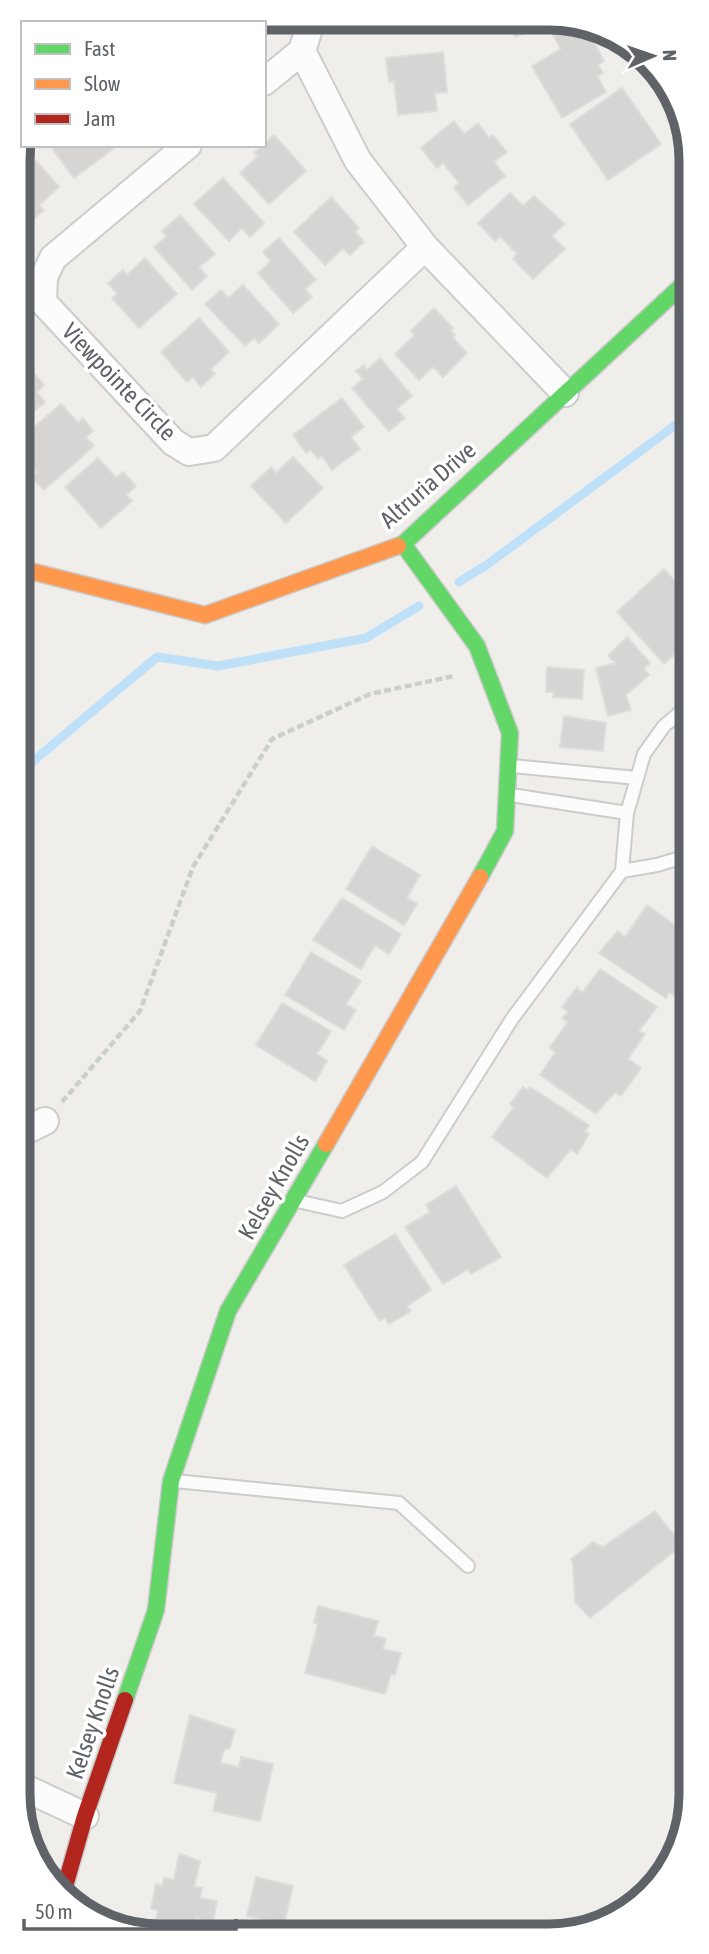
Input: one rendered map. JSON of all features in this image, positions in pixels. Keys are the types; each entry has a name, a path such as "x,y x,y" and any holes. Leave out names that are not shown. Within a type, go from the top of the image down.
{"street":[{"path":"266,80 302,51 309,30"},
{"path":"302,51 358,161 425,247 565,393"},
{"name":"Viewpointe Circle","path":"186,147 53,258 44,277 43,302 173,442 190,452 214,448 425,247"},
{"name":"Altruria Drive","path":"30,571 205,615 403,544 679,288"},
{"name":"Kelsey Knolls","path":"66,1883 85,1816 156,1610 171,1481 228,1311 443,944 505,831 510,733 477,646 403,544"},
{"path":"30,1129 45,1121"},
{"path":"30,1790 85,1816"}],"lane":[{"path":"293,1200 342,1211 383,1192 422,1162 512,1019 622,871 626,813 644,754 664,726 679,713"},
{"path":"509,766 637,778"},
{"path":"507,794 626,813"},
{"path":"622,871 679,858"},
{"path":"171,1481 399,1503 468,1566"}],"path":[{"path":"45,1121 140,1011 193,867 272,739 370,694 485,669"}],"building":[{"path":"512,30 531,30 515,37"},
{"path":"561,31 591,37 604,61 598,65 603,73 597,76 606,92 562,118 532,66 561,49 553,35"},
{"path":"443,52 447,92 435,93 437,111 398,115 394,81 389,82 386,58"},
{"path":"618,91 624,91 661,144 608,180 570,124"},
{"path":"454,121 464,134 478,123 489,138 493,135 507,152 494,162 505,176 468,205 454,188 459,183 443,163 437,168 421,148"},
{"path":"274,135 306,171 269,204 240,173 258,156 254,153 261,147 266,147 266,142"},
{"path":"53,147 115,147 74,178"},
{"path":"30,154 59,187 39,205 44,210 33,220 30,217"},
{"path":"223,178 264,223 250,237 242,228 229,241 194,204"},
{"path":"510,193 523,206 534,196 565,224 552,236 565,249 533,279 513,259 517,254 500,236 495,241 478,223"},
{"path":"331,197 359,228 355,232 364,242 350,255 343,248 325,265 294,232"},
{"path":"180,215 215,254 199,267 207,276 192,290 154,247 167,236 162,231"},
{"path":"279,238 316,280 305,289 312,297 293,313 258,273 271,261 263,252"},
{"path":"145,258 177,294 139,328 112,298 117,294 108,283 123,270 127,275"},
{"path":"243,285 279,324 259,343 254,338 245,346 205,304 221,290 228,298"},
{"path":"434,308 453,328 450,330 455,335 453,338 467,353 443,377 433,367 419,380 395,354 415,335 411,331"},
{"path":"199,318 229,352 211,369 215,374 201,387 193,377 187,382 161,352"},
{"path":"380,358 412,396 397,409 405,418 389,431 352,388 363,379 356,371 364,365 367,370"},
{"path":"35,374 44,385 37,392 45,402 30,415 30,377"},
{"path":"342,398 364,427 351,437 360,449 332,470 322,456 318,459 311,450 306,453 293,435"},
{"path":"61,404 78,423 83,418 93,431 86,437 94,446 44,490 31,477 37,472 30,464 30,431"},
{"path":"293,457 323,488 286,523 251,486 271,467 276,473"},
{"path":"98,458 116,478 123,472 136,486 126,495 132,501 101,528 65,487"},
{"path":"664,569 679,585 679,650 664,664 617,612"},
{"path":"627,637 650,663 644,668 649,675 626,695 631,710 608,716 596,668 616,663 608,656"},
{"path":"547,667 584,670 582,699 553,697 554,692 546,692"},
{"path":"564,716 606,723 603,751 560,747"},
{"path":"372,846 420,875 407,898 417,904 404,925 346,889"},
{"path":"342,898 401,934 389,954 375,945 361,969 313,940"},
{"path":"647,905 679,928 679,990 675,996 669,992 666,998 599,953 618,931 625,937"},
{"path":"311,952 361,981 346,1004 356,1010 344,1030 285,995"},
{"path":"600,969 657,1007 639,1031 645,1034 628,1059 641,1068 621,1096 615,1092 596,1114 540,1075 555,1053 550,1047 568,1022 562,1018 568,1012 562,1007 577,987 582,993"},
{"path":"282,1003 331,1031 317,1054 327,1061 315,1081 256,1045"},
{"path":"523,1087 528,1091 530,1087 589,1125 585,1132 589,1134 577,1154 571,1149 547,1178 492,1137 514,1107 510,1104"},
{"path":"456,1186 501,1257 471,1274 468,1269 443,1284 405,1227 430,1212 426,1205"},
{"path":"395,1234 431,1290 407,1306 411,1311 389,1324 385,1318 379,1320 344,1265"},
{"path":"655,1511 679,1541 679,1547 590,1618 575,1602 571,1559 593,1542 603,1547"},
{"path":"318,1606 378,1621 374,1636 386,1639 383,1649 401,1653 395,1675 391,1674 385,1694 305,1673 318,1624 314,1623"},
{"path":"190,1715 235,1730 230,1748 224,1750 220,1763 239,1767 241,1757 273,1764 260,1821 213,1811 217,1793 174,1783"},
{"path":"179,1854 200,1861 194,1887 202,1888 200,1898 217,1901 213,1922 196,1918 195,1924 156,1920 158,1910 151,1909 156,1884 162,1886 164,1878 174,1880"},
{"path":"256,1877 293,1886 284,1924 247,1916"}],"waterway":[{"path":"459,582 488,564 679,422"},
{"path":"30,764 157,657 218,666 366,638 419,606"}],"traffic: fast":[{"path":"398,546 679,288"},
{"path":"403,544 477,646 510,733 505,831 480,877"},
{"path":"125,1700 156,1610 171,1481 228,1311 326,1144"}],"traffic: slow":[{"path":"30,571 205,615 398,546"},
{"path":"326,1144 480,877"}],"traffic: jam":[{"path":"66,1883 85,1816 125,1700"}]}
